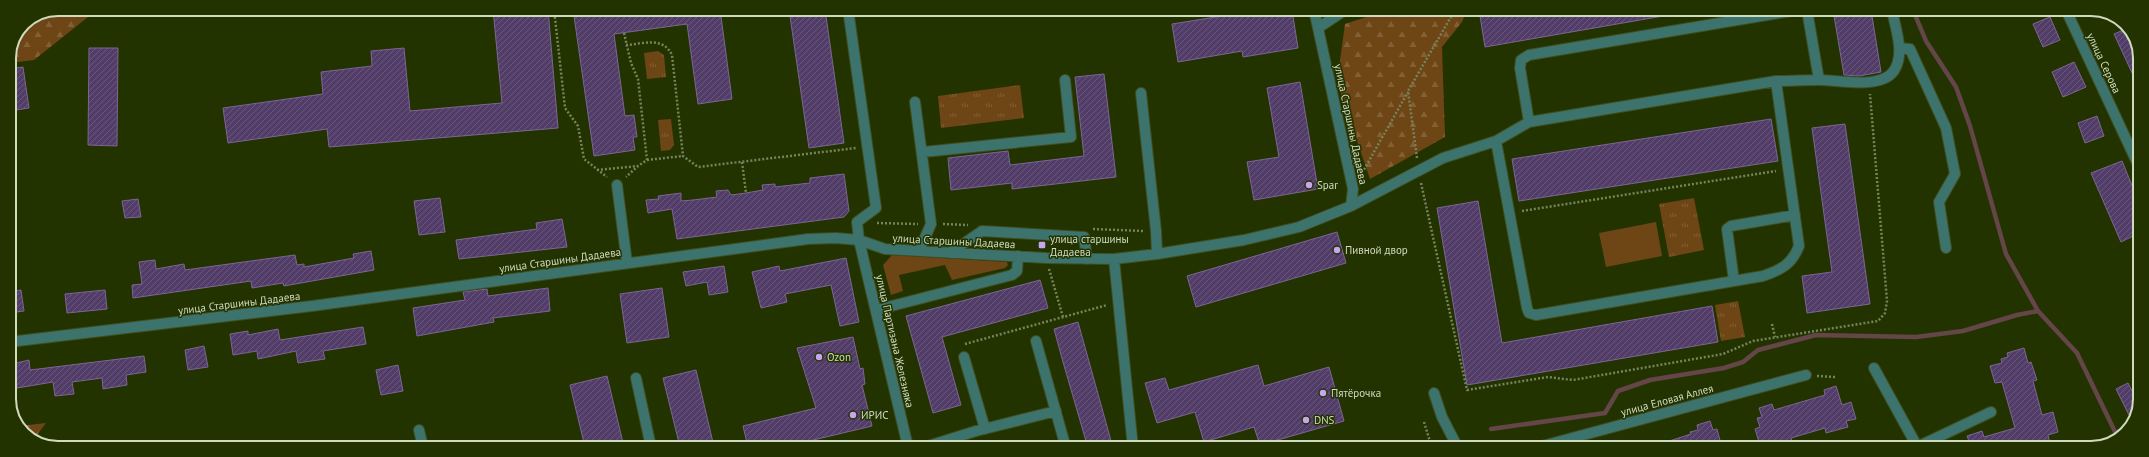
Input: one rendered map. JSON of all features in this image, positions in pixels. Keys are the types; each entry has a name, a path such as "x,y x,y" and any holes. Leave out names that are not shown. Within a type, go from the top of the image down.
{"street":[{"path":"849,16 876,208 857,222"},
{"name":"улица Старшины Дадаева","path":"16,341 312,306 808,239 836,238 859,240 885,249 1046,258 1114,259 1157,254 1244,240 1299,227 1351,206 1353,189 1315,16"},
{"path":"1318,28 1336,16"},
{"path":"1529,122 1520,68 1521,60 1529,55 1761,16"},
{"path":"1808,16 1819,80"},
{"path":"1351,206 1443,158 1496,141 1529,122 1776,81 1819,80 1869,83 1885,78 1896,68 1899,48 1893,16"},
{"name":"улица Серова","path":"2069,16 2133,154"},
{"path":"1899,48 1910,50 1946,128 1955,174 1939,202 1946,248"},
{"path":"923,152 1071,137 1065,80"},
{"path":"1496,141 1529,313 1536,314 1778,271 1788,264 1795,256 1799,246 1776,81"},
{"path":"1141,93 1156,231 1157,254"},
{"path":"915,102 923,152 930,224 919,251"},
{"path":"617,185 627,263"},
{"path":"1734,280 1727,229 1732,226 1795,215"},
{"name":"улица Партизана Железняка","path":"857,222 859,240 906,441"},
{"path":"950,253 982,231 1084,237 1087,259"},
{"path":"876,310 1012,275 1017,271 1018,256"},
{"path":"1114,259 1117,302 1132,441"},
{"path":"1036,341 1064,441"},
{"path":"964,357 985,429"},
{"path":"1874,368 1915,441"},
{"name":"улица Еловая Аллея","path":"1560,441 1806,375"},
{"path":"636,378 650,441"},
{"path":"1434,393 1442,417 1454,441"},
{"path":"947,441 985,429 1056,411"},
{"path":"1931,441 1991,412"},
{"path":"419,430 422,441"},
{"path":"1579,436 1580,441"}],"path":[{"path":"555,16 565,108 578,126 584,159 617,185 647,160 683,156 698,167 868,147"},
{"path":"1353,189 1452,16"},
{"path":"624,33 626,45 638,79 647,160"},
{"path":"626,45 657,42 669,50 672,55 683,156"},
{"path":"1408,91 1419,170"},
{"path":"742,162 746,193"},
{"path":"597,170 638,166"},
{"path":"1509,213 1788,169"},
{"path":"857,222 930,224"},
{"path":"1046,258 1063,317"},
{"path":"961,345 1117,302"},
{"path":"1772,324 1775,337"},
{"path":"1806,375 1835,377"},
{"path":"1424,422 1430,441"}],"green space":[{"path":"91,16 88,17 34,60 16,62 19,42 28,28 42,19 50,17"},
{"path":"1369,16 1464,16 1462,22 1442,47 1445,137 1370,179 1337,82 1345,24"},
{"path":"658,51 664,55 666,77 647,79 644,53"},
{"path":"1020,85 1024,118 941,128 938,96"},
{"path":"671,119 674,145 670,150 661,151 658,120"},
{"path":"1694,198 1704,250 1669,257 1659,204"},
{"path":"1656,222 1662,256 1606,267 1599,233"},
{"path":"892,255 1007,262 1008,265 1005,268 952,280 945,265 899,275 903,291 891,295 883,265"},
{"path":"1738,301 1745,337 1721,341 1715,305"},
{"path":"46,423 37,435 26,425"}],"building":[{"path":"494,16 549,16 558,128 329,147 327,129 228,143 223,108 323,94 321,72 372,66 371,51 404,48 410,111 502,103"},
{"path":"574,16 721,16 732,99 698,104 687,24 614,34 625,116 634,115 637,137 633,137 635,150 594,156"},
{"path":"790,16 826,16 844,143 809,148"},
{"path":"1222,16 1293,16 1298,48 1243,57 1242,51 1178,62 1172,24"},
{"path":"1480,16 1663,16 1485,47"},
{"path":"1834,16 1872,16 1881,72 1859,76 1844,75"},
{"path":"2050,17 2060,40 2043,47 2033,24"},
{"path":"2122,30 2130,42 2133,56 2133,75 2114,34"},
{"path":"89,48 118,48 117,146 88,145"},
{"path":"2074,62 2086,87 2063,97 2052,72"},
{"path":"23,67 29,108 16,110 16,68"},
{"path":"1104,74 1116,177 1012,189 1012,183 951,190 948,158 1008,151 1010,165 1084,156 1075,77"},
{"path":"1300,82 1318,189 1254,200 1247,162 1279,157 1267,88"},
{"path":"2097,116 2104,136 2085,143 2078,123"},
{"path":"1771,119 1778,161 1519,201 1512,159"},
{"path":"1845,124 1870,304 1807,313 1802,276 1832,272 1812,128"},
{"path":"2122,161 2133,188 2133,236 2121,242 2091,173"},
{"path":"844,174 849,211 844,217 677,239 672,209 648,213 646,200 659,199 658,196 681,193 681,201 693,200 717,197 716,191 728,190 731,195 763,190 762,185 775,184 775,187 810,183 810,178"},
{"path":"440,198 445,232 419,235 414,201"},
{"path":"138,199 141,217 125,218 122,201"},
{"path":"1478,201 1502,343 1712,306 1718,342 1467,385 1437,208"},
{"path":"562,219 567,247 459,259 456,240 537,229 536,223"},
{"path":"1337,232 1346,263 1196,307 1187,276"},
{"path":"371,251 374,270 284,286 283,283 252,288 251,281 133,298 132,285 142,284 139,262 155,260 156,269 184,264 185,270 295,255 297,265 304,264 304,267 354,258 353,254"},
{"path":"846,258 859,322 840,326 831,285 785,294 787,302 761,308 752,272 779,266 780,271"},
{"path":"724,266 728,292 709,295 707,282 686,286 683,272"},
{"path":"1040,280 1048,308 942,337 961,405 933,413 906,316"},
{"path":"548,288 550,311 493,318 494,322 417,336 413,308 465,300 463,292 487,289 488,296"},
{"path":"662,288 669,337 627,343 620,294"},
{"path":"21,290 24,311 16,312 16,291"},
{"path":"105,290 107,309 67,313 65,294"},
{"path":"1078,322 1111,441 1086,441 1054,329"},
{"path":"363,327 366,344 323,351 325,359 298,363 296,351 258,359 257,351 233,355 230,334 248,331 248,335 278,329 280,340"},
{"path":"853,337 860,369 863,368 865,384 862,385 872,426 809,441 747,441 743,426 816,408 797,348"},
{"path":"204,346 208,367 188,370 185,350"},
{"path":"2024,348 2028,363 2031,362 2037,380 2033,381 2042,415 2053,412 2058,432 2048,435 2049,441 1969,441 1967,436 1982,431 1984,437 2015,428 2002,382 1995,383 1990,366 2002,363 2001,359 2008,357 2007,353"},
{"path":"144,356 146,372 126,375 127,385 103,389 102,378 72,382 74,394 55,396 53,382 17,388 16,363 29,360 30,370"},
{"path":"398,365 403,391 381,395 376,370"},
{"path":"1258,365 1264,386 1329,367 1344,421 1274,441 1259,441 1254,427 1204,441 1195,412 1157,423 1145,383 1165,378 1169,390"},
{"path":"696,370 713,441 679,441 663,378"},
{"path":"607,376 623,441 584,441 570,385"},
{"path":"2128,383 2133,393 2132,407 2129,416 2116,389"},
{"path":"1836,386 1842,405 1851,402 1856,419 1846,421 1848,427 1826,433 1825,428 1791,438 1792,441 1759,441 1755,429 1760,427 1757,418 1762,417 1759,408 1772,404 1774,410 1825,395 1824,390"},
{"path":"1710,421 1713,430 1717,429 1720,441 1669,441 1691,434 1690,432 1698,430 1697,425"}],"waterway":[{"path":"1916,16 1926,41 1956,87 1970,126 2006,254 2038,311 2077,353 2115,432"},
{"path":"1491,429 1605,413 1618,391 1650,380 1724,368 1743,362 1758,350 1816,335 1916,337 1963,331 2017,315 2038,311"}],"place":[{"name":"Spar","path":"1309,185"},
{"name":"улица старшины Дадаева","path":"1042,245"},
{"name":"Пивной двор","path":"1337,250"},
{"name":"Ozon","path":"819,357"},
{"name":"Пятёрочка","path":"1323,393"},
{"name":"ИРИС","path":"853,415"},
{"name":"DNS","path":"1306,420"}]}
